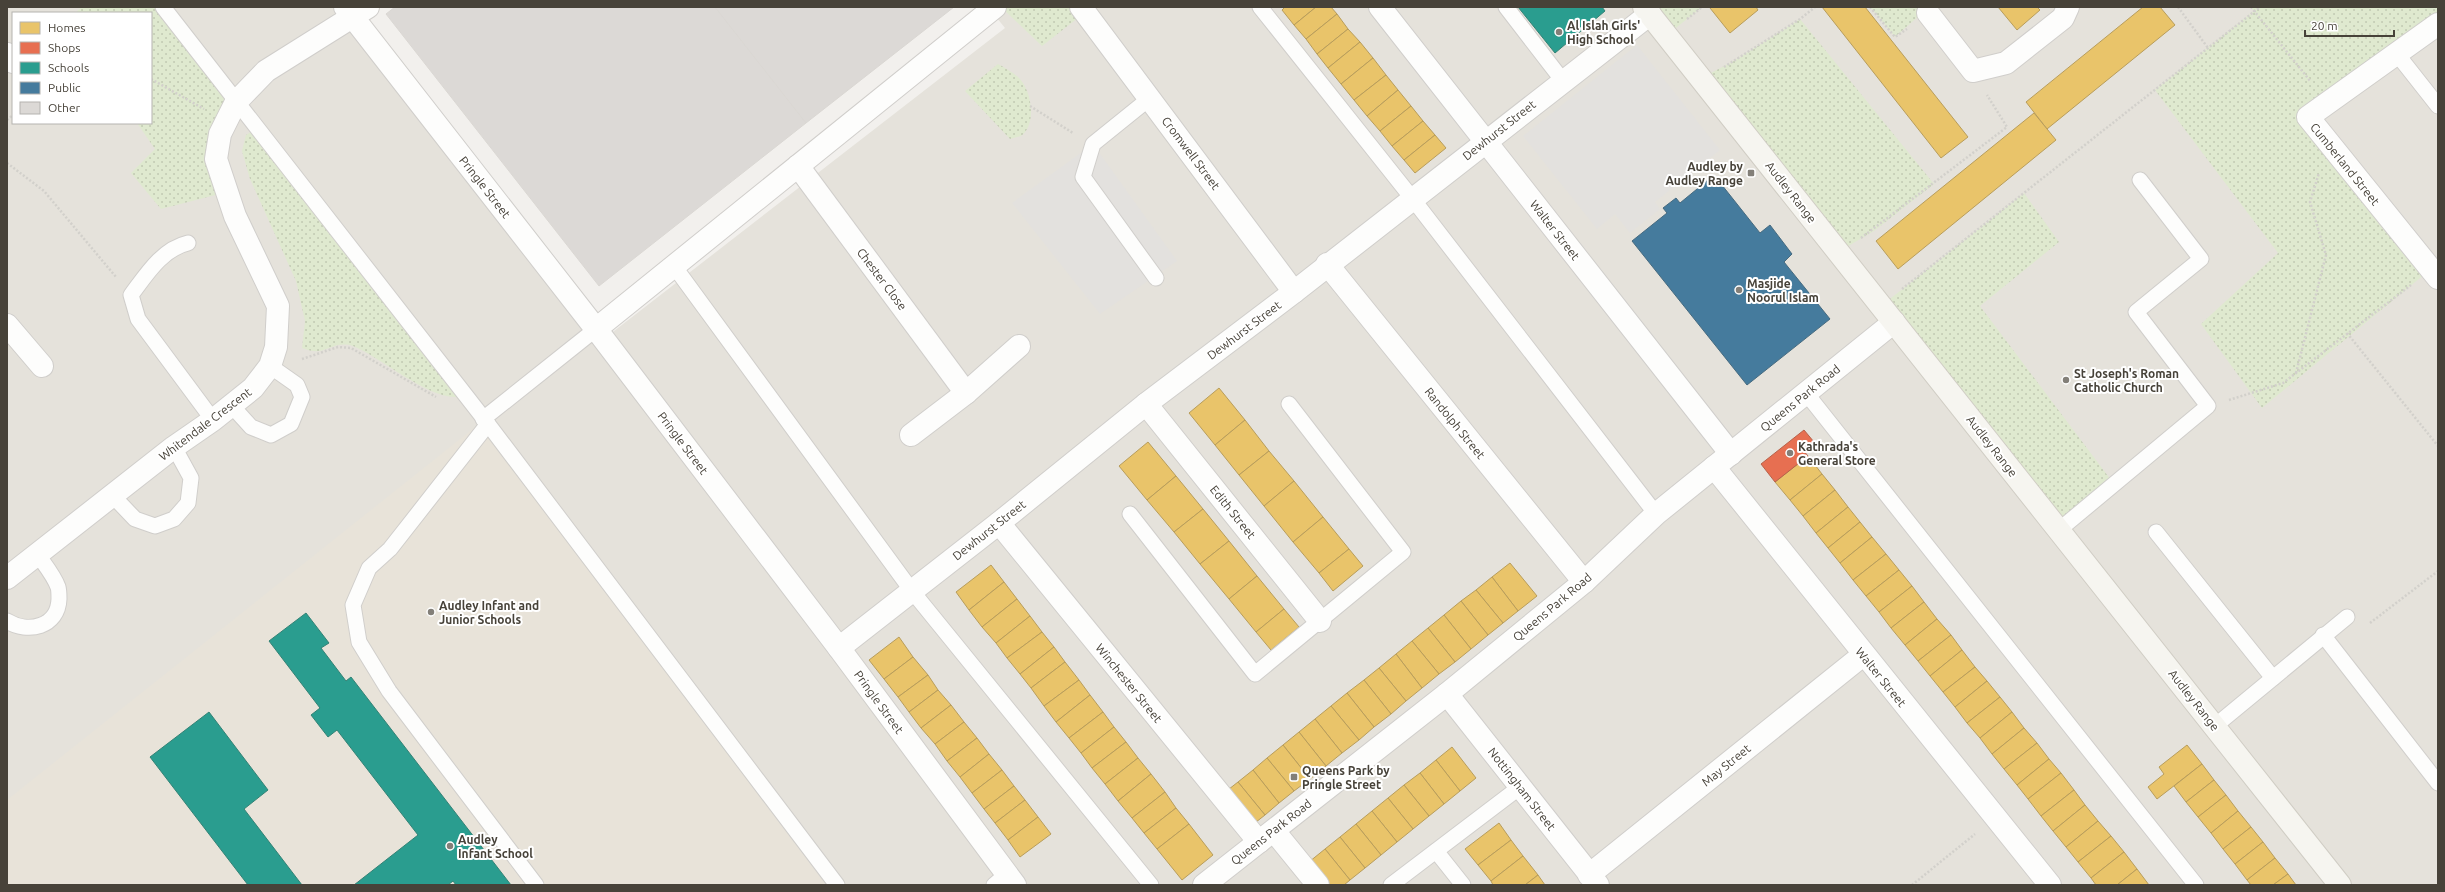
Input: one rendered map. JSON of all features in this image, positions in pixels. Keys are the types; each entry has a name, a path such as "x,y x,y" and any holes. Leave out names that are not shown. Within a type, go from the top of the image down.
{"street":[{"path":"596,329 995,7"},
{"name":"Walter Street","path":"1380,7 1731,454"},
{"path":"1928,13 1973,71 2006,63 2062,18 2068,7"},
{"name":"Dewhurst Street","path":"840,648 1000,523 1146,404 1294,292 1327,264 1563,81 1647,10"},
{"name":"Audley Range","path":"1647,10 2340,885"},
{"path":"273,357 278,306 235,216 216,159 220,134 231,112 266,71 356,11"},
{"name":"Pringle Street","path":"356,11 596,329 840,648 1005,882"},
{"name":"Cromwell Street","path":"1083,11 1150,98 1294,292"},
{"name":"Cumberland Street","path":"2434,274 2308,118 2438,24"},
{"name":"Chester Close","path":"798,166 966,392"},
{"name":"Randolph Street","path":"1327,264 1584,582"},
{"name":"Queens Park Road","path":"1204,885 1447,694 1584,582 1656,514 1806,393 1888,314"},
{"path":"7,325 42,366"},
{"path":"911,435 966,392 1019,346"},
{"name":"Whitendale Crescent","path":"7,578 38,556 174,447 232,406 253,388 273,357"},
{"name":"Edith Street","path":"1146,404 1320,621"},
{"name":"Walter Street","path":"1714,467 1863,655 2050,885"},
{"name":"Winchester Street","path":"1000,523 1267,837 1318,885"},
{"name":"May Street","path":"1593,880 1863,655"},
{"name":"Nottingham Street","path":"1447,694 1593,880"}],"lane":[{"path":"163,7 231,112 485,421 837,885"},
{"path":"1260,7 1412,198 1656,514"},
{"path":"1506,7 1563,81"},
{"path":"2397,54 2438,106"},
{"path":"1150,98 1092,144 1083,178 1156,278"},
{"path":"2059,530 2208,406 2136,312 2201,259 2140,180"},
{"path":"188,243 175,246 155,264 131,295 138,319 214,420"},
{"path":"674,266 912,591 1151,885"},
{"path":"536,885 389,691 359,642 353,605 369,568 390,548 485,421 596,329"},
{"path":"232,406 251,427 271,435 291,424 302,397 297,385 273,357"},
{"path":"1806,393 2196,885"},
{"path":"1130,514 1255,674 1403,552 1289,404"},
{"path":"113,496 135,519 155,526 174,519 188,503 191,478 174,447"},
{"path":"2156,532 2273,678"},
{"path":"7,621 15,626 33,628 48,623 58,609 59,588 38,556"},
{"path":"2215,726 2323,635 2347,617"},
{"path":"2323,635 2438,783"},
{"path":"1391,885 1520,786"},
{"path":"1436,851 1463,885"}],"path":[{"path":"1701,78 1732,62 1815,7"},
{"path":"1870,7 1895,37 1928,13"},
{"path":"2178,7 2208,48"},
{"path":"2252,7 2328,103"},
{"path":"1888,314 2208,48 2260,7"},
{"path":"1838,252 1874,231 2007,126 1973,71"},
{"path":"152,79 231,112"},
{"path":"1030,106 1092,144"},
{"path":"2296,373 2326,255 2310,202 2328,143"},
{"path":"7,163 44,190 131,295"},
{"path":"2208,406 2283,383 2347,333 2434,274"},
{"path":"2347,333 2438,446"},
{"path":"273,357 304,360 338,347 352,348 437,398 451,402 464,397"},
{"path":"2347,617 2369,623 2438,571"},
{"path":"1912,885 1995,818"}],"shaded area":[{"path":"7,7 342,7 596,345 1005,28 988,7 2438,7 2438,885 7,885"},
{"path":"1637,45 1720,150 1655,202 1660,209 1630,233 1615,214 1597,229 1523,136"},
{"path":"1093,144 1177,261 1100,314 1012,203"},
{"name":"Audley Infant and Junior Schools","path":"479,424 826,885 7,885 7,800"}],"green space":[{"path":"82,7 163,7 236,102 220,134 227,192 161,209 131,173 155,149 138,124 152,124 152,12 76,12"},
{"path":"1001,7 1092,7 1042,46"},
{"path":"1645,7 1702,7 1667,35"},
{"path":"1870,7 1929,7 1895,37"},
{"path":"2251,7 2438,7 2438,24 2308,117 2431,269 2262,408 2201,324 2278,253 2155,90 2254,11"},
{"path":"1800,19 1934,184 1874,231 1838,252 1701,78 1732,62"},
{"path":"998,64 1019,78 1030,99 1031,116 1026,131 1021,136 1010,139 965,91"},
{"path":"251,132 457,397 445,396 433,392 353,346 336,345 318,351 311,351 302,348 305,321 296,281 250,179 242,151 246,135"},
{"path":"2024,193 2059,242 1980,306 2114,484 2059,530 1881,306"}],"building: Homes":[{"path":"1285,7 1316,7 1294,25 1282,10"},
{"path":"1316,7 1331,7 1337,14 1306,39 1294,25"},
{"path":"1756,7 1758,10 1730,33 1710,8"},
{"path":"1822,7 1865,7 1968,137 1941,158"},
{"path":"1998,7 2037,7 2040,10 2017,30"},
{"path":"2143,7 2160,7 2175,25 2047,129 2026,102"},
{"path":"1337,14 1348,29 1317,54 1306,39"},
{"path":"1348,29 1360,42 1328,68 1317,54"},
{"path":"1360,42 1373,58 1341,84 1328,68"},
{"path":"1373,58 1386,75 1354,100 1341,84"},
{"path":"1386,75 1398,90 1367,116 1354,100"},
{"path":"1398,90 1411,106 1380,131 1367,116"},
{"path":"1411,106 1423,121 1392,146 1380,131"},
{"path":"2034,113 2056,140 1898,269 1876,241"},
{"path":"1423,121 1435,135 1404,160 1392,146"},
{"path":"1435,135 1446,148 1415,173 1404,160"},
{"path":"1219,388 1245,420 1215,445 1189,413"},
{"path":"1245,420 1269,451 1239,475 1215,445"},
{"path":"1148,442 1176,476 1147,500 1119,466"},
{"path":"1269,451 1294,481 1264,506 1239,475"},
{"path":"1808,456 1822,474 1790,500 1775,482"},
{"path":"1822,474 1835,490 1803,516 1790,500"},
{"path":"1176,476 1203,509 1174,532 1147,500"},
{"path":"1294,481 1323,517 1293,542 1264,506"},
{"path":"1835,490 1848,507 1816,533 1803,516"},
{"path":"1848,507 1860,522 1828,548 1816,533"},
{"path":"1203,509 1229,541 1200,564 1174,532"},
{"path":"1323,517 1349,549 1319,573 1293,542"},
{"path":"1860,522 1872,537 1840,563 1828,548"},
{"path":"1872,537 1886,554 1853,580 1840,563"},
{"path":"1229,541 1257,576 1229,599 1200,564"},
{"path":"1349,549 1363,566 1333,591 1319,573"},
{"path":"1886,554 1899,570 1866,596 1853,580"},
{"path":"1510,563 1537,596 1518,611 1492,577"},
{"path":"991,565 1004,582 969,610 956,592"},
{"path":"1899,570 1912,586 1879,612 1866,596"},
{"path":"1257,576 1284,609 1256,632 1229,599"},
{"path":"1492,577 1518,611 1503,623 1476,590"},
{"path":"1004,582 1017,599 982,627 969,610"},
{"path":"1912,586 1924,602 1891,628 1879,612"},
{"path":"1476,590 1503,623 1488,635 1461,601"},
{"path":"1017,599 1030,616 996,643 982,627"},
{"path":"1461,601 1488,635 1471,649 1444,615"},
{"path":"1924,602 1937,619 1905,645 1891,628"},
{"path":"1284,609 1299,627 1271,650 1256,632"},
{"path":"1444,615 1471,649 1455,662 1428,628"},
{"path":"1030,616 1042,632 1007,658 996,643"},
{"path":"1937,619 1951,635 1918,661 1905,645"},
{"path":"1428,628 1455,662 1439,674 1412,641"},
{"path":"1042,632 1054,647 1020,674 1007,658"},
{"path":"1951,635 1962,650 1930,676 1918,661"},
{"path":"899,637 913,657 884,679 869,660"},
{"path":"1412,641 1439,674 1422,688 1396,654"},
{"path":"1054,647 1065,662 1031,688 1020,674"},
{"path":"1962,650 1975,667 1943,692 1930,676"},
{"path":"1396,654 1422,688 1406,701 1379,668"},
{"path":"913,657 928,675 898,697 884,679"},
{"path":"1065,662 1079,680 1044,706 1031,688"},
{"path":"1975,667 1987,681 1955,707 1943,692"},
{"path":"1379,668 1406,701 1391,714 1364,680"},
{"path":"928,675 938,690 909,712 898,697"},
{"path":"1079,680 1090,695 1056,722 1044,706"},
{"path":"1364,680 1391,714 1374,727 1347,693"},
{"path":"1987,681 2000,697 1967,723 1955,707"},
{"path":"938,690 951,705 921,728 909,712"},
{"path":"1347,693 1374,727 1359,740 1331,706"},
{"path":"1090,695 1103,712 1069,738 1056,722"},
{"path":"2000,697 2012,712 1980,738 1967,723"},
{"path":"951,705 964,722 935,744 921,728"},
{"path":"1331,706 1359,740 1342,753 1315,719"},
{"path":"1103,712 1114,727 1081,753 1069,738"},
{"path":"2012,712 2024,728 1992,754 1980,738"},
{"path":"1315,719 1342,753 1326,766 1299,732"},
{"path":"964,722 977,738 947,761 935,744"},
{"path":"1114,727 1126,742 1092,768 1081,753"},
{"path":"2024,728 2037,743 2004,769 1992,754"},
{"path":"1299,732 1326,766 1310,779 1283,745"},
{"path":"977,738 989,754 960,777 947,761"},
{"path":"1126,742 1138,758 1105,784 1092,768"},
{"path":"2037,743 2049,759 2017,785 2004,769"},
{"path":"1283,745 1310,779 1294,791 1267,758"},
{"path":"2187,745 2202,764 2157,799 2148,787 2164,774 2159,767"},
{"path":"1452,747 1476,778 1460,791 1436,760"},
{"path":"989,754 1002,770 972,793 960,777"},
{"path":"1138,758 1151,774 1118,801 1105,784"},
{"path":"1267,758 1294,791 1279,803 1253,770"},
{"path":"2049,759 2061,773 2028,799 2017,785"},
{"path":"1436,760 1460,791 1444,804 1420,773"},
{"path":"2202,764 2214,780 2186,802 2174,786"},
{"path":"1002,770 1014,786 984,809 972,793"},
{"path":"1253,770 1279,803 1265,815 1238,782"},
{"path":"1420,773 1444,804 1429,816 1404,785"},
{"path":"2061,773 2074,790 2041,816 2028,799"},
{"path":"1151,774 1165,792 1132,818 1118,801"},
{"path":"2214,780 2226,795 2198,817 2186,802"},
{"path":"1238,782 1265,815 1251,826 1224,793"},
{"path":"1404,785 1429,816 1413,829 1388,798"},
{"path":"1014,786 1025,800 995,823 984,809"},
{"path":"2074,790 2085,805 2053,831 2041,816"},
{"path":"1165,792 1176,808 1144,833 1132,818"},
{"path":"2226,795 2238,811 2211,833 2198,817"},
{"path":"1388,798 1413,829 1397,842 1372,811"},
{"path":"1025,800 1038,817 1008,840 995,823"},
{"path":"2085,805 2098,821 2066,847 2053,831"},
{"path":"1176,808 1189,824 1157,849 1144,833"},
{"path":"1372,811 1397,842 1381,855 1356,824"},
{"path":"2238,811 2251,827 2223,849 2211,833"},
{"path":"1038,817 1051,834 1020,857 1008,840"},
{"path":"2098,821 2111,836 2078,862 2066,847"},
{"path":"1499,823 1511,840 1478,865 1465,849"},
{"path":"1189,824 1213,855 1182,880 1157,849"},
{"path":"1356,824 1381,855 1365,868 1340,837"},
{"path":"2251,827 2263,842 2235,864 2223,849"},
{"path":"2111,836 2124,852 2091,878 2078,862"},
{"path":"1340,837 1365,868 1350,880 1325,849"},
{"path":"1511,840 1523,856 1491,881 1478,865"},
{"path":"2263,842 2275,858 2247,880 2235,864"},
{"path":"1325,849 1350,880 1344,885 1327,885 1309,862"},
{"path":"2124,852 2137,869 2117,885 2096,885 2091,878"},
{"path":"1523,856 1538,875 1525,885 1493,885 1491,881"},
{"path":"2275,858 2288,874 2273,885 2251,885 2247,880"},
{"path":"2137,869 2149,885 2117,885"},
{"path":"2288,874 2296,885 2273,885"},
{"path":"1538,875 1545,885 1525,885"}],"building: Shops":[{"name":"Kathrada's General Store","path":"1804,430 1814,442 1803,450 1808,456 1775,482 1761,464"}],"building: Schools":[{"name":"Al Islah Girls' High School","path":"1518,7 1602,7 1605,11 1555,53"},
{"path":"306,613 329,643 321,648 346,681 351,677 511,885 456,885 453,881 448,885 354,885 418,835 337,730 328,737 311,715 320,708 269,641"},
{"path":"209,712 268,790 244,809 302,885 248,885 150,757"}],"building: Public":[{"name":"Masjide Noorul Islam","path":"1714,175 1760,233 1770,225 1792,254 1784,262 1830,319 1747,385 1632,241 1667,213 1663,208 1676,198 1680,203"}],"building: Other":[{"path":"395,7 715,7 806,123 599,286 386,14"},
{"path":"715,7 954,7 806,123"}],"place":[{"name":"Al Islah Girls' High School","path":"1559,32"},
{"name":"Audley by Audley Range","path":"1751,173"},
{"name":"Masjide Noorul Islam","path":"1739,290"},
{"name":"St Joseph's Roman Catholic Church","path":"2066,380"},
{"name":"Kathrada's General Store","path":"1790,453"},
{"name":"Audley Infant and Junior Schools","path":"431,612"},
{"name":"Queens Park by Pringle Street","path":"1294,777"},
{"name":"Audley Infant School","path":"450,846"}]}
